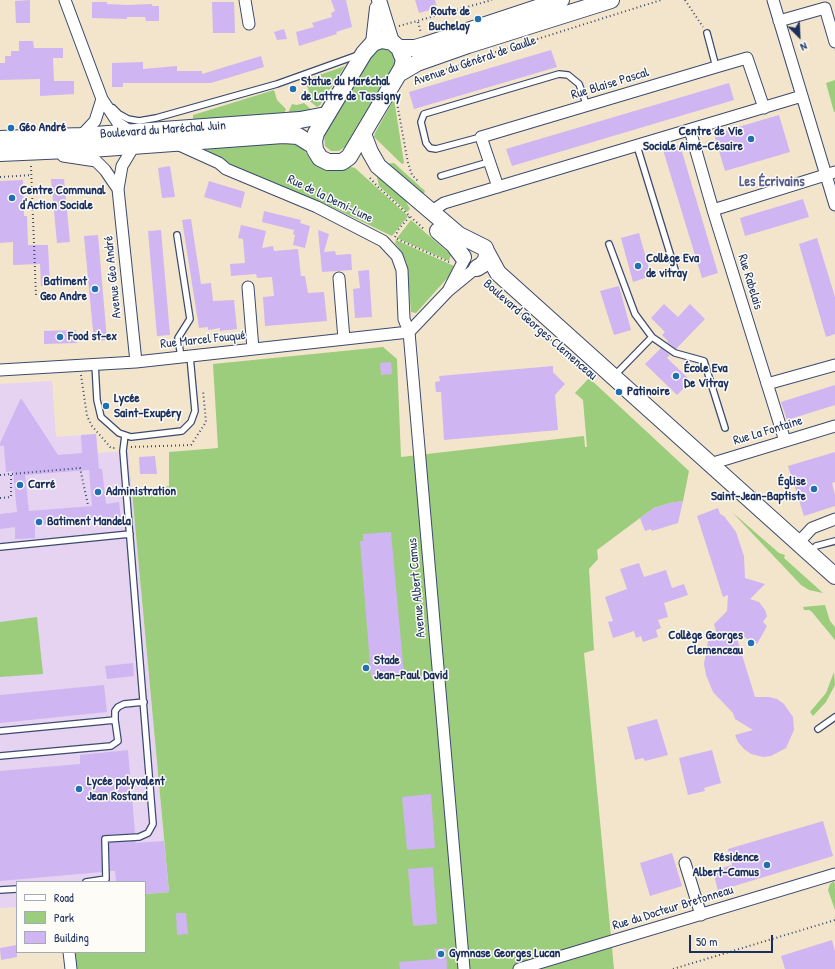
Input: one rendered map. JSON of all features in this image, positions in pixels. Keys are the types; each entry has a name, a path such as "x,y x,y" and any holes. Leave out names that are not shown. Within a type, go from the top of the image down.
{"main road":[{"path":"465,265 485,263 487,257 481,247 463,238 399,184 371,164 344,162 333,163 324,161 317,154 314,146 316,133 369,48 381,40 393,40 420,46 561,0"},
{"name":"Avenue du Général de Gaulle","path":"400,73 417,63 483,40 611,0"},
{"path":"344,162 400,73 404,60 393,40"},
{"name":"Boulevard du Maréchal Juin","path":"0,153 48,151 132,139 300,120 326,115"},
{"name":"Boulevard du Maréchal Juin","path":"0,139 81,136 174,143 293,134 314,146"},
{"path":"363,134 370,152 371,164"},
{"path":"399,184 413,213 454,245 465,265"},
{"path":"465,265 465,248 470,244 481,247"},
{"name":"Boulevard Georges Clemenceau","path":"481,247 498,273 835,576"},
{"name":"Boulevard Georges Clemenceau","path":"465,265 498,273"}],"street":[{"path":"65,0 103,101 118,123 132,139"},
{"path":"245,0 248,24"},
{"path":"378,0 393,40"},
{"path":"369,48 376,24 378,0"},
{"path":"773,0 802,96 830,174 835,205"},
{"path":"779,21 824,8 835,42"},
{"name":"Rue Blaise Pascal","path":"482,138 746,58 764,108"},
{"path":"432,211 444,203 802,96"},
{"path":"81,136 95,121 103,101"},
{"name":"Rue Rabelais","path":"690,130 784,441"},
{"path":"482,138 498,187"},
{"name":"Avenue Géo André","path":"132,139 122,166 118,189 136,362"},
{"name":"Rue de la Demi-Lune","path":"174,143 219,163 226,169 318,207 383,240 397,256 402,270 404,318 409,332"},
{"name":"Avenue Géo André","path":"48,151 68,157 87,158 96,161 105,170 118,189"},
{"path":"713,210 830,174"},
{"path":"448,291 465,265"},
{"path":"409,332 448,291 465,265"},
{"path":"339,278 344,339"},
{"path":"248,287 253,349"},
{"name":"Rue Marcel Fouqué","path":"0,370 136,362 409,332"},
{"name":"Avenue Albert Camus","path":"409,332 464,969"},
{"path":"767,384 835,365"},
{"name":"Rue La Fontaine","path":"710,464 835,426"},
{"path":"804,548 812,528 835,519"},
{"path":"685,863 701,915"},
{"name":"Rue du Docteur Bretonneau","path":"519,969 835,874"},
{"path":"69,953 70,969"}],"lane":[{"path":"707,33 716,67"},
{"path":"103,101 128,118 139,121 156,118 277,84 369,48"},
{"path":"482,138 436,149 430,148 426,143 420,122 424,114 559,74 568,75 579,84 587,106"},
{"path":"637,146 676,273"},
{"path":"440,176 490,162"},
{"path":"94,364 97,400 101,418 119,433 131,436 182,431 191,422 194,411 186,356 178,338 190,318 177,235"},
{"path":"609,244 635,314 652,337 675,353 704,362 725,428"},
{"path":"613,377 652,337"},
{"path":"93,881 106,879 105,840 140,837 148,833 153,824 123,451 125,435"},
{"path":"0,547 130,534"},
{"path":"804,548 835,541"},
{"path":"0,756 111,746 118,741 115,711 124,704 144,702"},
{"path":"818,730 830,719 835,717"},
{"path":"0,730 115,720"},
{"path":"0,890 16,889"}],"path":[{"path":"393,40 418,22 492,0"},
{"name":"Avenue du Général de Gaulle","path":"415,80 492,53 661,0"},
{"path":"685,0 707,33"},
{"path":"397,102 408,163 412,175 422,185"},
{"path":"30,152 36,296"},
{"path":"371,164 361,166 378,187 413,213 426,230"},
{"path":"0,177 31,175"},
{"path":"413,213 398,230 394,238 465,265"},
{"name":"Boulevard Georges Clemenceau","path":"510,303 555,344"},
{"path":"0,475 80,468 88,505"},
{"path":"0,498 11,497 11,475"},
{"path":"673,969 835,920"}],"shaded area":[{"path":"52,381 56,437 96,434 98,453 128,451 169,892 146,894 146,881 16,881 16,907 0,908 0,384"}],"green space":[{"path":"379,49 386,49 392,53 395,61 394,66 345,147 339,151 331,151 325,146 324,134 372,53"},
{"path":"345,66 320,105 317,107 307,99 309,91 306,84 311,78"},
{"path":"835,80 835,112 834,112 826,83"},
{"path":"274,90 277,100 286,109 284,114 193,120 193,115"},
{"path":"394,99 404,163 402,164 374,137"},
{"path":"304,103 312,110 288,113 292,104 297,105"},
{"path":"289,142 302,147 312,162 323,169 332,171 351,167 355,168 408,216 392,236 323,203 232,166 205,149"},
{"path":"394,163 425,191 422,198 384,164"},
{"path":"376,172 403,196 410,209 407,212 379,186"},
{"path":"411,220 451,255 449,261 397,238"},
{"path":"396,240 454,266 450,275 416,313 411,312 407,264 402,252 395,243"},
{"name":"Stade Jean-Paul David","path":"383,347 397,359 401,457 584,436 585,447 587,447 583,400 575,393 589,378 689,471 683,501 654,508 640,518 597,550 598,559 589,569 594,650 584,653 614,969 74,969 73,953 146,953 146,894 169,892 132,492 169,486 169,452 218,448 213,364"},
{"path":"732,512 779,553 785,555 784,558 823,593 809,590 801,585"},
{"path":"825,605 830,621 835,627 835,640 812,612 809,610 804,610 803,607"},
{"path":"37,617 43,674 0,677 0,622"},
{"path":"834,672 835,685 826,702 813,716 810,712 826,693"},
{"path":"834,881 835,910 828,890 830,884"}],"building":[{"path":"30,0 30,23 16,23 15,1"},
{"path":"331,0 346,0 352,27 336,32 337,34 299,46 296,32 314,27 312,23 332,17 331,13 335,11"},
{"path":"415,0 435,0 437,8 419,13"},
{"path":"92,2 107,2 107,4 127,5 152,4 152,6 159,6 159,21 146,21 145,17 127,17 127,19 92,18"},
{"path":"212,2 234,2 235,33 213,33"},
{"path":"284,29 287,39 277,40 274,32"},
{"path":"19,41 33,41 34,48 63,48 63,58 53,58 54,81 74,81 74,94 40,96 40,79 0,80 0,63 5,63 5,56 11,56 11,51 19,51"},
{"path":"551,50 557,67 414,109 409,92"},
{"path":"261,56 264,67 211,83 123,83 123,87 112,87 112,63 143,62 143,69 177,66 177,71 202,71 202,74"},
{"path":"729,83 734,100 512,166 506,149"},
{"name":"Centre de Vie Sociale Aimé-Césaire","path":"779,115 790,152 725,171 714,134"},
{"path":"680,145 718,273 702,278 663,150"},
{"path":"170,166 175,197 162,198 158,168"},
{"path":"51,179 64,179 70,242 57,243"},
{"name":"Centre Communal d'Action Sociale","path":"23,180 24,216 27,216 28,245 48,245 50,286 41,286 40,264 13,265 13,242 0,243 0,181"},
{"path":"209,181 245,192 241,208 204,197"},
{"path":"803,199 809,217 745,236 740,218"},
{"path":"264,211 301,220 300,223 310,226 305,248 293,245 295,235 293,234 294,230 262,222"},
{"path":"191,219 201,284 211,283 213,301 234,300 237,329 220,331 220,328 208,330 208,327 199,328 182,220"},
{"path":"241,225 266,231 262,248 273,246 274,251 298,249 301,276 305,276 308,293 324,292 327,321 265,326 263,297 274,296 272,277 257,278 256,274 231,276 230,264 245,263 243,239 238,238"},
{"path":"161,230 170,335 157,336 148,231"},
{"path":"318,230 329,234 324,252 335,251 336,255 351,254 352,270 322,272"},
{"path":"639,233 651,276 633,282 621,238"},
{"name":"Batiment Geo Andre","path":"98,235 107,340 94,341 84,236"},
{"path":"817,238 835,297 835,334 826,337 799,244"},
{"path":"369,270 372,317 355,318 353,289 360,288 358,271"},
{"path":"619,286 631,330 614,335 600,291"},
{"path":"664,304 678,317 690,304 705,319 676,349 667,342 668,341 662,335 665,332 651,318"},
{"name":"Food st-ex","path":"76,330 77,343 44,344 44,331"},
{"path":"661,348 670,355 667,358 691,381 677,395 645,364"},
{"path":"391,362 392,374 381,375 380,363"},
{"path":"553,366 553,372 565,384 555,395 558,430 444,440 441,392 436,392 435,382 440,381 439,376"},
{"path":"835,385 835,405 787,420 781,402"},
{"path":"21,398 58,455 82,453 81,435 96,434 99,469 102,469 106,504 119,502 121,519 35,525 35,538 15,539 15,527 0,529 0,514 17,512 13,471 6,472 4,446 0,446 0,443","holes":["89,470 92,506 29,511 25,475"]},
{"name":"Église Saint-Jean-Baptiste","path":"835,452 835,482 832,483 835,495 835,506 804,516 788,466"},
{"path":"155,456 157,474 140,474 139,457"},
{"path":"683,501 678,523 652,531 651,529 645,531 640,518 654,508"},
{"path":"718,508 720,514 724,516 736,532 744,556 745,578 765,584 750,599 759,602 765,610 767,616 763,622 767,626 757,644 735,632 755,697 769,697 777,699 784,704 793,717 794,730 786,748 771,756 763,757 751,754 738,742 735,735 753,730 735,719 733,713 713,692 706,675 704,664 708,641 718,637 714,624 727,611 728,595 723,597 697,516"},
{"path":"391,532 404,674 371,677 360,541 363,541 363,534"},
{"path":"639,563 644,577 666,570 672,588 684,584 688,595 664,603 668,617 658,620 661,628 656,630 658,637 643,642 641,636 636,638 634,631 613,638 608,622 613,621 605,597 627,589 620,569"},
{"path":"133,663 134,676 107,679 105,666"},
{"path":"104,685 107,712 0,723 0,695"},
{"path":"657,719 668,755 645,761 643,758 635,760 627,727"},
{"path":"128,750 135,833 105,835 101,837 102,872 0,881 0,771 80,764 80,755"},
{"path":"712,750 721,783 704,788 705,791 688,795 679,758"},
{"path":"431,794 435,848 407,850 402,797"},
{"path":"823,821 833,856 718,891 713,871 732,865 728,849"},
{"path":"164,841 169,892 146,894 146,881 116,881 115,871 110,871 109,843"},
{"path":"672,853 682,886 650,896 640,863"},
{"path":"433,867 437,924 413,926 408,869"},
{"path":"176,913 186,913 188,934 177,935"},
{"path":"832,940 835,951 835,969 785,969 781,956"},
{"path":"16,945 17,957 1,960 0,948"},
{"name":"Gymnase Georges Lucan","path":"446,948 447,969 400,969 399,962 436,959 435,949"}],"place":[{"name":"Route de Buchelay","path":"478,19"},
{"name":"Statue du Maréchal de Lattre de Tassigny","path":"293,89"},
{"name":"Géo André","path":"11,128"},
{"name":"Centre de Vie Sociale Aimé-Césaire","path":"751,139"},
{"name":"Centre Communal d'Action Sociale","path":"12,198"},
{"name":"Collège Eva de vitray","path":"638,266"},
{"name":"Batiment Geo Andre","path":"95,289"},
{"name":"Food st-ex","path":"60,337"},
{"name":"École Eva De Vitray","path":"676,376"},
{"name":"Patinoire","path":"619,392"},
{"name":"Lycée Saint-Exupéry","path":"106,406"},
{"name":"Carré","path":"20,485"},
{"name":"Église Saint-Jean-Baptiste","path":"814,489"},
{"name":"Administration","path":"98,492"},
{"name":"Batiment Mandela","path":"39,522"},
{"name":"Collège Georges Clemenceau","path":"751,643"},
{"name":"Stade Jean-Paul David","path":"366,668"},
{"name":"Lycée polyvalent Jean Rostand","path":"79,789"},
{"name":"Résidence Albert-Camus","path":"767,865"},
{"name":"Gymnase Georges Lucan","path":"441,954"}],"district":[{"name":"Les Écrivains","path":"772,182"}]}
